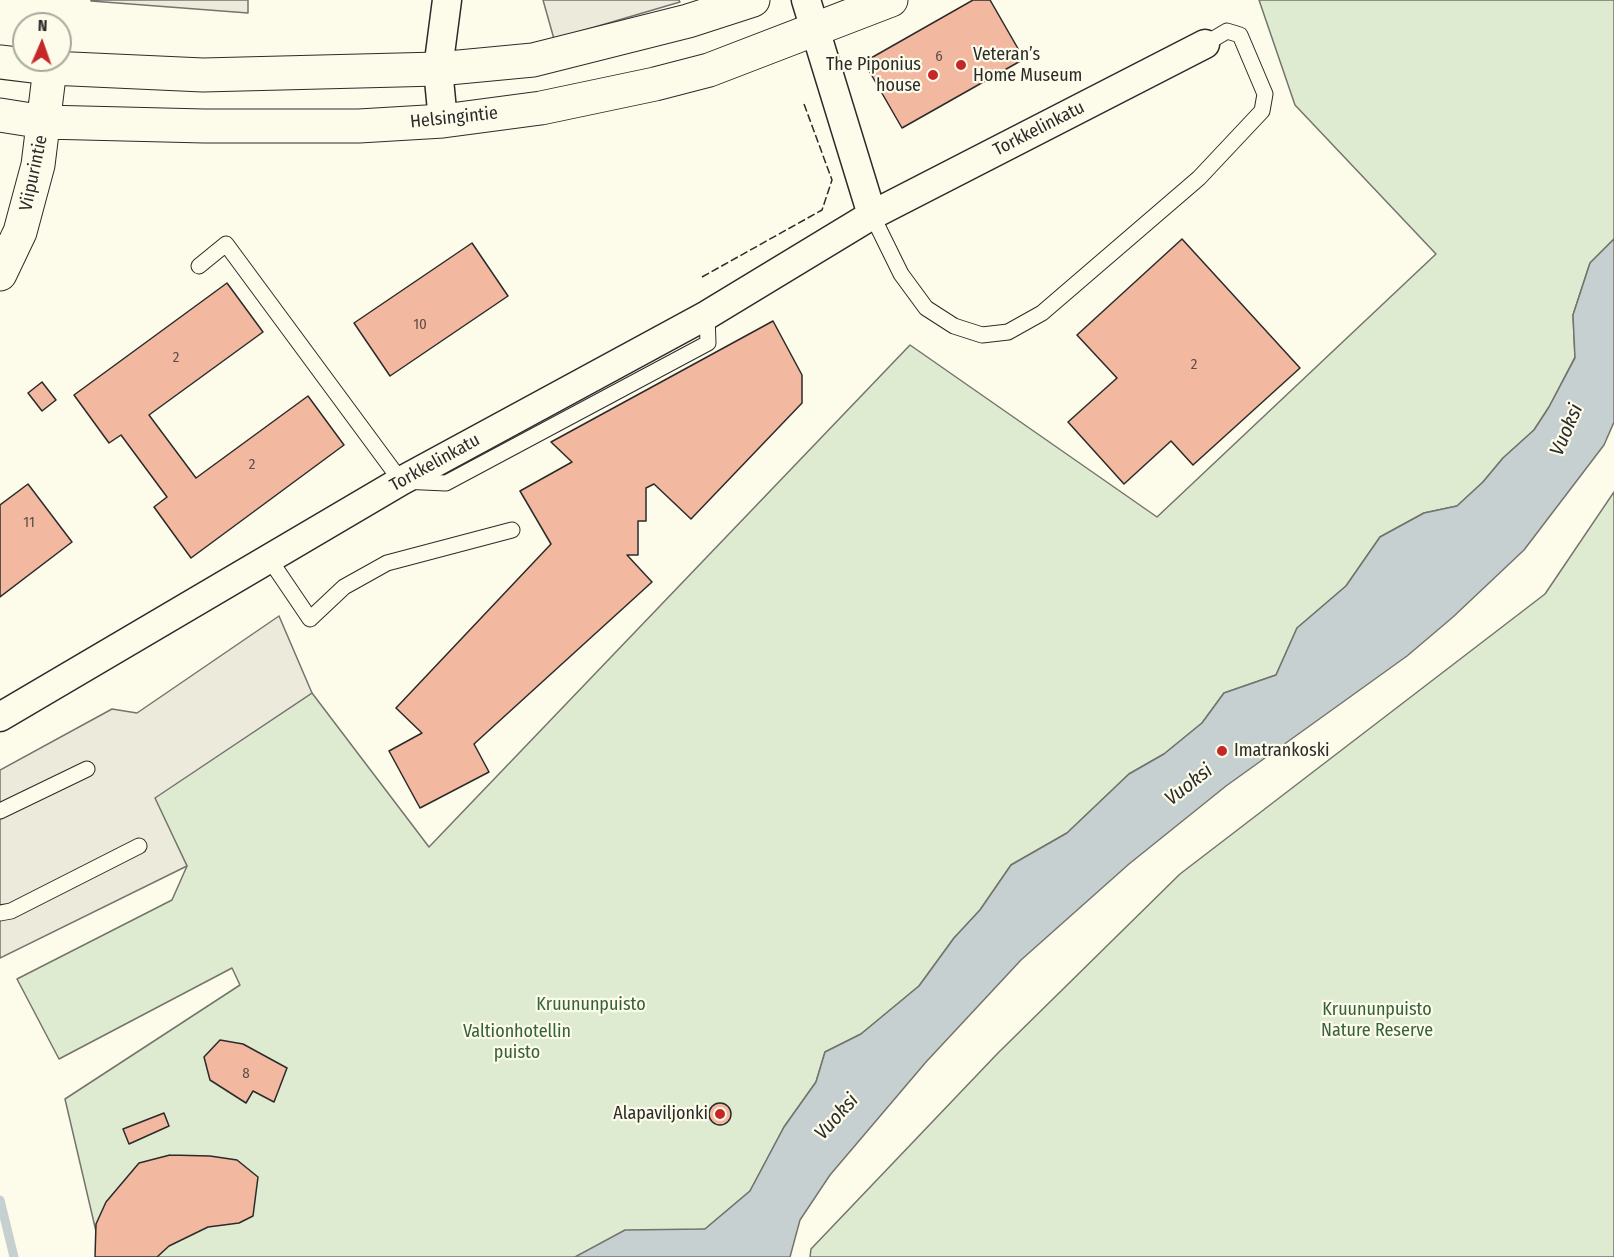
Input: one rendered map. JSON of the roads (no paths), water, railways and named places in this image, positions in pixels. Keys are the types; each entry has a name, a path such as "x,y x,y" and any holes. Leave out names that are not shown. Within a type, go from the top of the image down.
{"main road":[{"path":"72,69 203,75 438,69 533,60 665,28 753,0"},
{"name":"Helsingintie","path":"0,115 44,122 228,126 359,126 443,121 541,108 709,70 891,0"},
{"name":"Viipurintie","path":"0,274 20,232 38,165 50,72"}],"street":[{"path":"443,121 438,69 447,0"},
{"path":"806,0 872,215"},
{"name":"Torkkelinkatu","path":"0,717 402,481 707,315 872,215 1205,44"}],"lane":[{"path":"872,215 901,274 926,309 954,326 982,335 1008,332 1042,313 1199,178 1262,111 1265,94 1240,35 1227,31 1205,44"},
{"path":"199,266 226,244 402,481"},
{"path":"270,560 310,620 344,587 387,563 512,530"},
{"path":"0,811 87,769"},
{"path":"0,913 11,911 139,846"}],"water":[{"name":"Imatrankoski","path":"1614,239 1614,422 1604,445 1524,550 1453,617 1407,656 1226,786 1129,864 1021,960 926,1062 830,1175 800,1220 790,1257 575,1257 625,1230 705,1229 750,1191 784,1127 816,1082 825,1052 861,1034 919,986 954,938 980,910 1011,865 1067,833 1129,774 1164,754 1202,723 1224,693 1276,675 1297,628 1346,586 1380,537 1424,513 1457,506 1483,482 1503,458 1534,430 1549,407 1575,358 1573,315 1590,263"}],"waterway":[{"path":"0,1200 14,1257"}],"place":[{"name":"Veteran’s Home Museum","path":"961,65"},
{"name":"The Piponius house","path":"933,75"},
{"name":"Imatrankoski","path":"1222,751"},
{"name":"Alapaviljonki","path":"720,1114"}],"water label":[{"name":"Vuoksi","path":"1567,430"},
{"name":"Vuoksi","path":"1189,785"},
{"name":"Vuoksi","path":"837,1117"}],"park label":[{"name":"Kruununpuisto","path":"591,1005"},
{"name":"Kruununpuisto Nature Reserve","path":"1377,1020"},
{"name":"Valtionhotellin puisto","path":"517,1042"}]}
